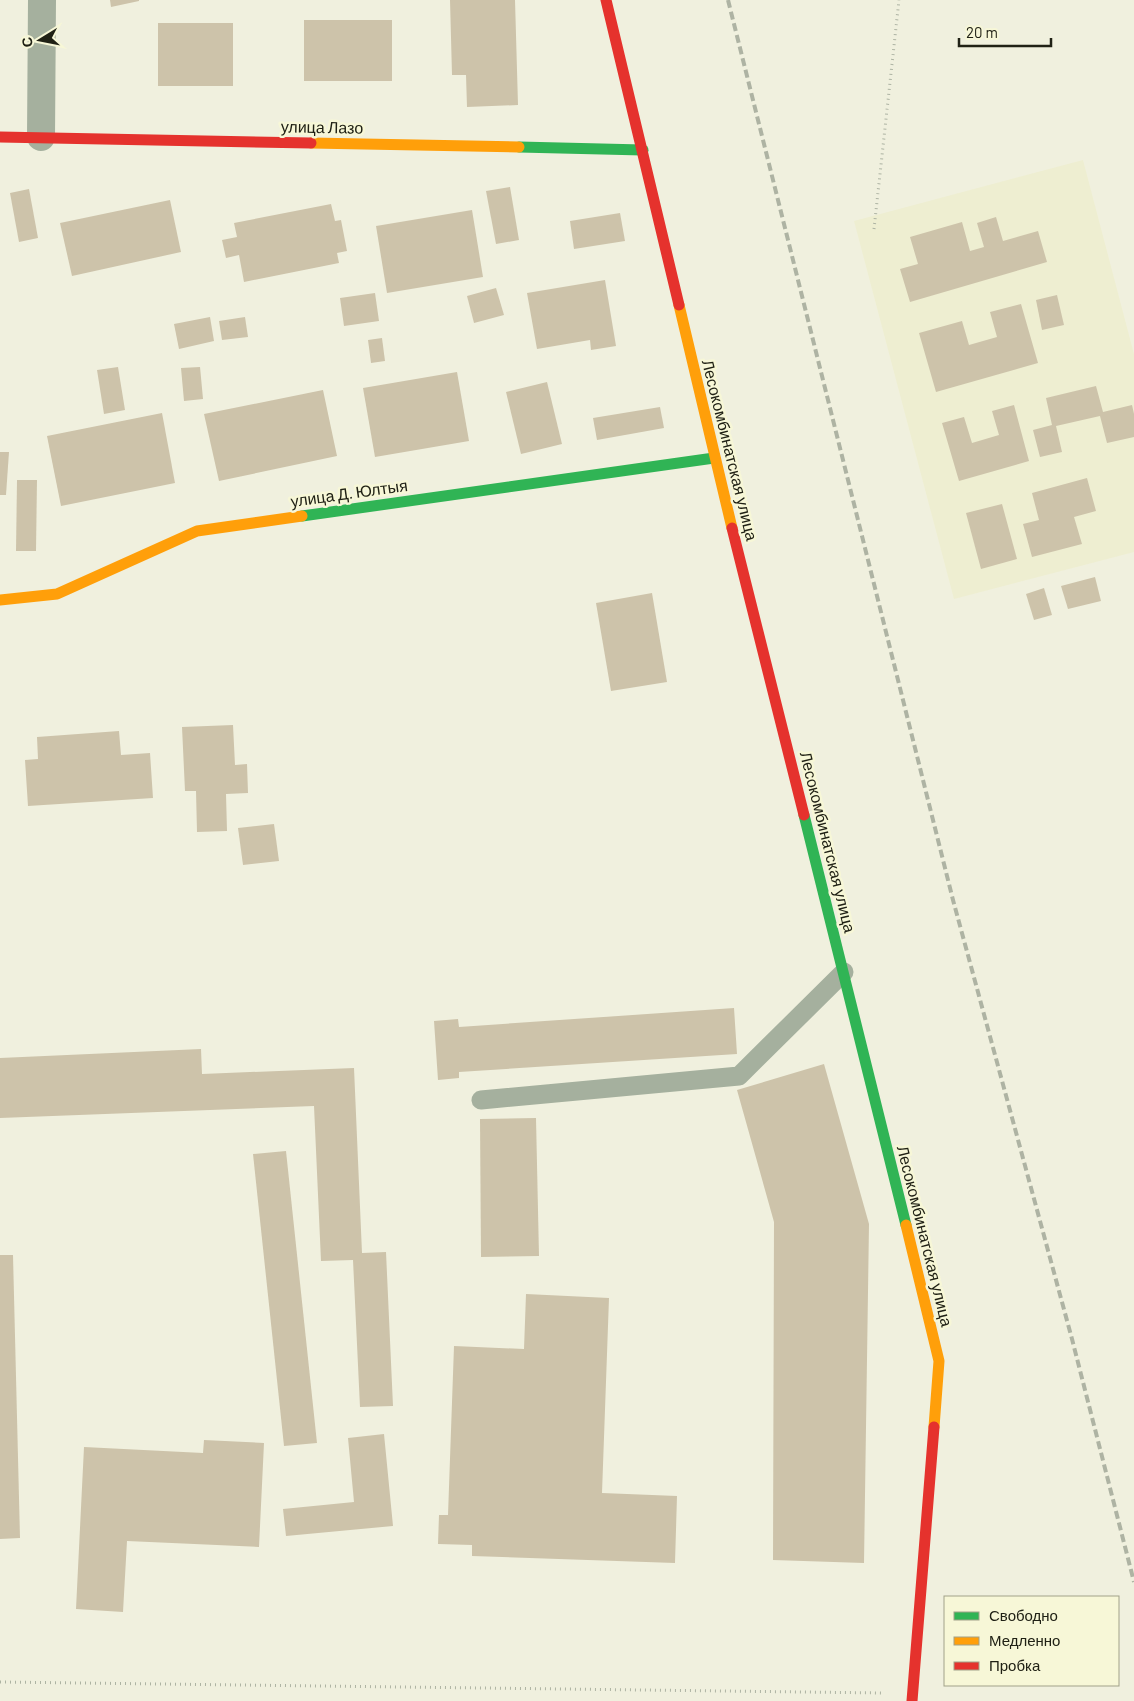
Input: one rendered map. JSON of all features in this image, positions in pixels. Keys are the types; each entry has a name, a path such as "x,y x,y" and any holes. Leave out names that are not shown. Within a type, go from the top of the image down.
{"main road":[{"name":"Лесокомбинатская улица","path":"606,0 643,150 714,458 844,972 939,1361 912,1697"},
{"name":"улица Лазо","path":"0,137 643,150"},
{"name":"улица Д. Юлтыя","path":"0,600 57,594 197,531 714,458"}],"street":[{"path":"41,137 42,0"}],"lane":[{"path":"481,1100 739,1076 844,972"}],"path":[{"path":"874,229 899,0"},
{"path":"0,1682 912,1697"}],"shaded area":[{"path":"1083,160 1134,354 1134,552 954,599 854,221"}],"building":[{"path":"110,0 139,0 139,1 111,7"},
{"path":"450,0 515,0 518,105 467,107 466,75 452,75"},
{"path":"304,20 392,20 392,81 304,81"},
{"path":"158,23 233,23 233,86 158,86"},
{"path":"510,187 519,240 496,244 486,191"},
{"path":"29,189 38,238 19,242 10,193"},
{"path":"170,200 181,252 72,276 60,223"},
{"path":"331,204 335,221 341,220 347,251 337,253 339,263 244,282 239,255 226,258 222,240 237,237 234,223"},
{"path":"472,210 483,277 387,293 376,226"},
{"path":"620,213 625,241 574,249 570,221"},
{"path":"996,217 1003,241 1038,231 1047,262 910,302 900,269 918,264 910,237 962,222 970,251 984,247 977,223"},
{"path":"605,280 616,346 591,350 590,340 537,349 527,293"},
{"path":"496,288 504,315 474,323 467,296"},
{"path":"375,293 379,321 344,326 340,298"},
{"path":"1057,295 1064,325 1042,330 1036,300"},
{"path":"1021,304 1038,363 936,392 919,333 962,321 969,345 997,337 990,312"},
{"path":"210,317 214,341 179,349 174,324"},
{"path":"245,317 248,337 222,340 219,321"},
{"path":"382,338 385,361 371,363 368,340"},
{"path":"118,367 125,410 104,414 97,370"},
{"path":"200,367 203,399 184,401 181,368"},
{"path":"457,372 469,441 375,457 363,388"},
{"path":"547,382 562,444 521,454 506,392"},
{"path":"1096,386 1103,412 1132,405 1134,437 1107,443 1100,416 1056,426 1062,452 1040,457 1033,430 1052,425 1046,398"},
{"path":"323,390 337,456 219,481 204,414"},
{"path":"1014,405 1029,461 959,481 942,423 964,417 972,443 999,435 992,411"},
{"path":"660,407 664,428 597,440 593,418"},
{"path":"162,413 175,483 61,506 47,436"},
{"path":"0,452 9,452 6,495 0,495"},
{"path":"1087,478 1096,511 1074,517 1082,544 1032,557 1023,524 1039,520 1032,493"},
{"path":"17,480 37,480 36,551 16,551"},
{"path":"1002,504 1017,559 981,569 966,513"},
{"path":"1095,577 1101,601 1068,609 1061,586"},
{"path":"1044,588 1052,615 1034,620 1026,594"},
{"path":"652,593 667,682 611,691 596,603"},
{"path":"233,725 235,765 247,764 248,793 226,794 227,831 197,832 196,791 185,791 182,727"},
{"path":"119,731 121,755 150,753 153,798 28,806 25,760 38,759 37,737"},
{"path":"274,824 279,861 243,865 238,828"},
{"path":"734,1008 737,1054 459,1072 459,1078 438,1080 434,1021 458,1019 459,1027"},
{"path":"201,1049 202,1074 354,1068 362,1253 386,1252 393,1406 360,1407 353,1260 321,1261 314,1106 0,1118 0,1058"},
{"path":"824,1064 869,1224 864,1563 773,1560 774,1222 737,1090"},
{"path":"536,1118 539,1256 481,1257 480,1119"},
{"path":"286,1151 317,1443 284,1446 253,1154"},
{"path":"0,1255 13,1255 20,1538 0,1539"},
{"path":"526,1294 609,1298 602,1493 677,1496 675,1563 472,1556 472,1545 438,1544 439,1515 448,1515 454,1346 524,1349"},
{"path":"384,1434 393,1526 286,1536 283,1509 354,1502 348,1438"},
{"path":"204,1440 264,1443 259,1547 127,1541 123,1612 76,1609 84,1447 203,1453"}],"railway":[{"path":"728,0 953,900 1072,1339 1134,1582"}],"traffic: fast":[{"path":"519,147 643,150"},
{"path":"302,516 714,458"},
{"path":"804,815 906,1225"}],"traffic: slow":[{"path":"311,143 519,147"},
{"path":"679,305 732,528"},
{"path":"0,600 57,594 197,531 302,516"},
{"path":"906,1225 939,1361 934,1427"}],"traffic: jam":[{"path":"606,0 679,305"},
{"path":"0,137 311,143"},
{"path":"732,528 804,815"},
{"path":"912,1701 934,1427"}]}
